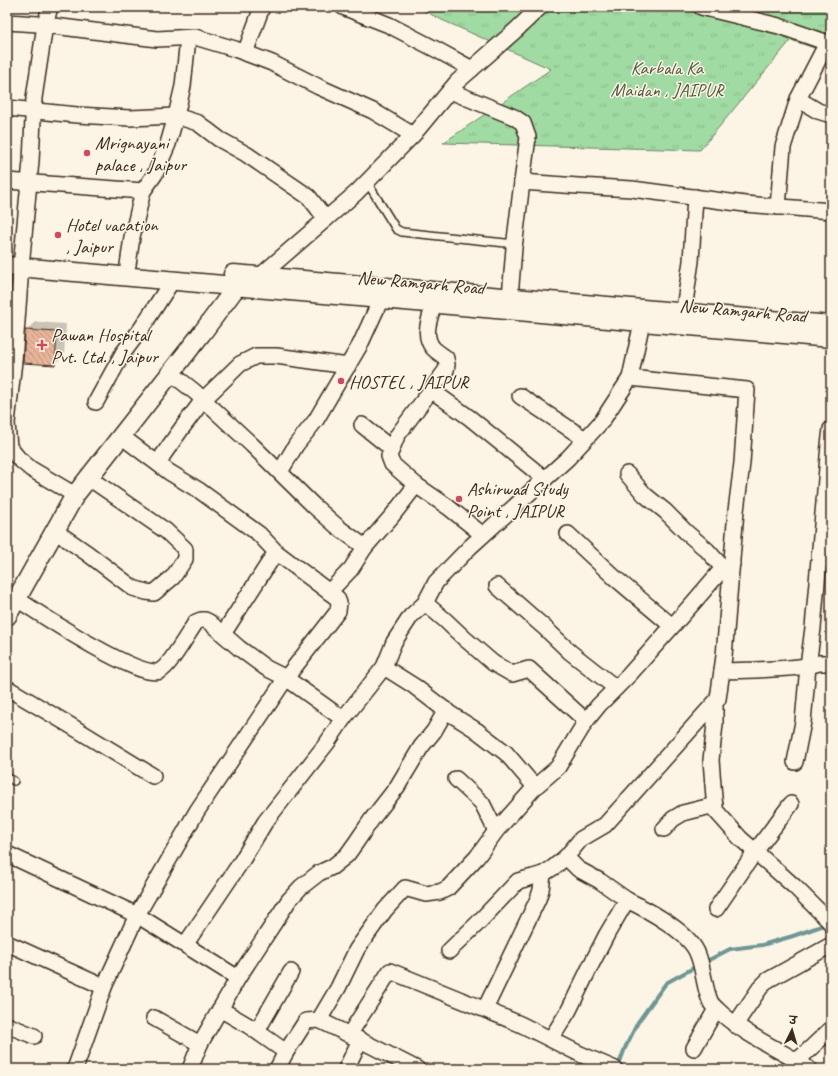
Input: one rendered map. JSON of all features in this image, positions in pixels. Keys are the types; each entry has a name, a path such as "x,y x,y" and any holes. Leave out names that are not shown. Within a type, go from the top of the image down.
{"street":[{"path":"50,7 39,59 34,98 29,182 14,261 15,354 9,384 7,422 10,446 18,458 31,469 75,495"},
{"path":"245,53 262,7"},
{"path":"343,7 389,25 472,69"},
{"path":"7,616 75,495 237,286 260,276 356,193 413,135 457,82 540,7"},
{"path":"701,7 779,26 829,43 798,99 783,148 778,206"},
{"path":"7,22 45,25 157,39 194,37 235,49 272,63 319,87 373,111 413,135"},
{"path":"128,265 132,237 143,192 155,174 168,144 176,116 183,86 188,38"},
{"path":"450,91 514,117 524,124 528,137 510,297"},
{"path":"798,99 818,111 831,115"},
{"path":"7,108 77,115 130,118 176,116 198,123 219,139 246,154 309,197 326,219"},
{"path":"7,181 143,192"},
{"path":"522,182 632,189 745,204 831,211"},
{"path":"683,319 690,261 695,197"},
{"name":"New Ramgarh Road","path":"14,261 128,265 510,297 831,338"},
{"name":"New Ramgarh Road","path":"14,261 172,280 642,322 683,319 831,325"},
{"path":"96,402 123,354 172,280"},
{"path":"280,472 296,445 316,420 348,366 360,345 381,299"},
{"path":"434,304 427,328 427,336 432,347 446,358 446,370 397,436 389,456 392,464 416,485 448,507 483,535"},
{"path":"185,945 266,822 384,667 394,642 406,622 425,603 436,582 470,547 568,458 602,420 630,378 642,322"},
{"path":"160,465 160,462 174,439 203,400 240,364 256,356 276,356 348,366"},
{"path":"171,373 203,400 314,506 339,528 365,547"},
{"path":"449,950 478,923 518,881 542,874 554,867 566,857 580,839 605,824 718,699 728,611 728,567 742,463 747,390 630,378"},
{"path":"431,390 476,423 545,479"},
{"path":"520,396 585,440"},
{"path":"362,425 392,448"},
{"path":"795,762 803,722 813,628 828,445 831,429"},
{"path":"75,1069 104,987 137,915 197,811 286,678 338,611 337,598 276,552 259,534 200,491 169,472 121,436"},
{"path":"627,474 645,495 728,567"},
{"path":"55,531 133,588 146,592 154,592 173,577 185,558 185,549 166,531 89,478"},
{"path":"329,592 351,569 365,547 416,485"},
{"path":"568,534 614,577 672,626"},
{"path":"223,634 276,552"},
{"path":"319,1020 338,988 357,949 385,910 405,888 426,894 440,892 448,888 477,857 496,831 535,787 558,767 586,721 599,705 629,675 718,574 728,567"},
{"path":"497,586 570,652 616,688"},
{"path":"17,599 106,654 142,670 152,672 160,672 168,664 196,622 205,620 266,668 286,678 343,719"},
{"path":"425,603 493,662 512,674 529,669 586,721"},
{"path":"722,671 808,666 819,663 831,664"},
{"path":"384,667 414,686 506,753 535,787"},
{"path":"7,688 153,776"},
{"path":"715,703 715,724 711,760 715,810 740,838 795,887 831,923"},
{"path":"190,1069 200,1044 238,978 289,900 301,886 319,873 332,868 347,855 397,787 421,747 434,731 446,710"},
{"path":"456,778 482,803 496,831"},
{"path":"716,909 755,852 791,804"},
{"path":"664,829 673,819 683,813 715,805"},
{"path":"7,854 137,915 238,978"},
{"path":"566,857 578,869 675,928 695,947 711,1003 735,1025 803,1065 819,1041 831,1029"},
{"path":"486,1009 538,899 541,890 542,874"},
{"path":"551,1040 569,1010 601,946 627,900"},
{"path":"7,942 104,987"},
{"path":"735,1025 760,988 768,980 831,945"},
{"path":"346,1069 355,1037 390,971 486,1009 580,1054 614,1068"},
{"path":"257,1031 291,972"},
{"path":"220,1009 257,1031 286,1052"},
{"path":"694,1048 716,1009"},
{"path":"154,1018 200,1044"},
{"path":"276,1069 306,1021 319,1020 417,1069"},
{"path":"7,1025 34,1036"}],"lane":[{"path":"367,182 396,229 402,232 515,244"},
{"path":"7,777 14,781"}],"green space":[{"name":"Karbala Ka Maidan , JAIPUR","path":"417,7 831,7 831,54 791,40 700,150 443,143 551,69 442,20"}],"building":[{"path":"25,330 57,332 55,365 23,363"}],"waterway":[{"path":"703,963 730,949 762,945 827,924"},
{"path":"618,1067 625,1048 638,1022 666,983 697,966"}],"place":[{"name":"Mrignayani palace , Jaipur","path":"87,153"},
{"name":"Hotel vacation , Jaipur","path":"58,235"},
{"name":"Pawan Hospital Pvt. Ltd. , Jaipur","path":"42,345"},
{"name":"HOSTEL , JAIPUR","path":"341,381"},
{"name":"Ashirwad Study Point , JAIPUR","path":"459,499"}]}
